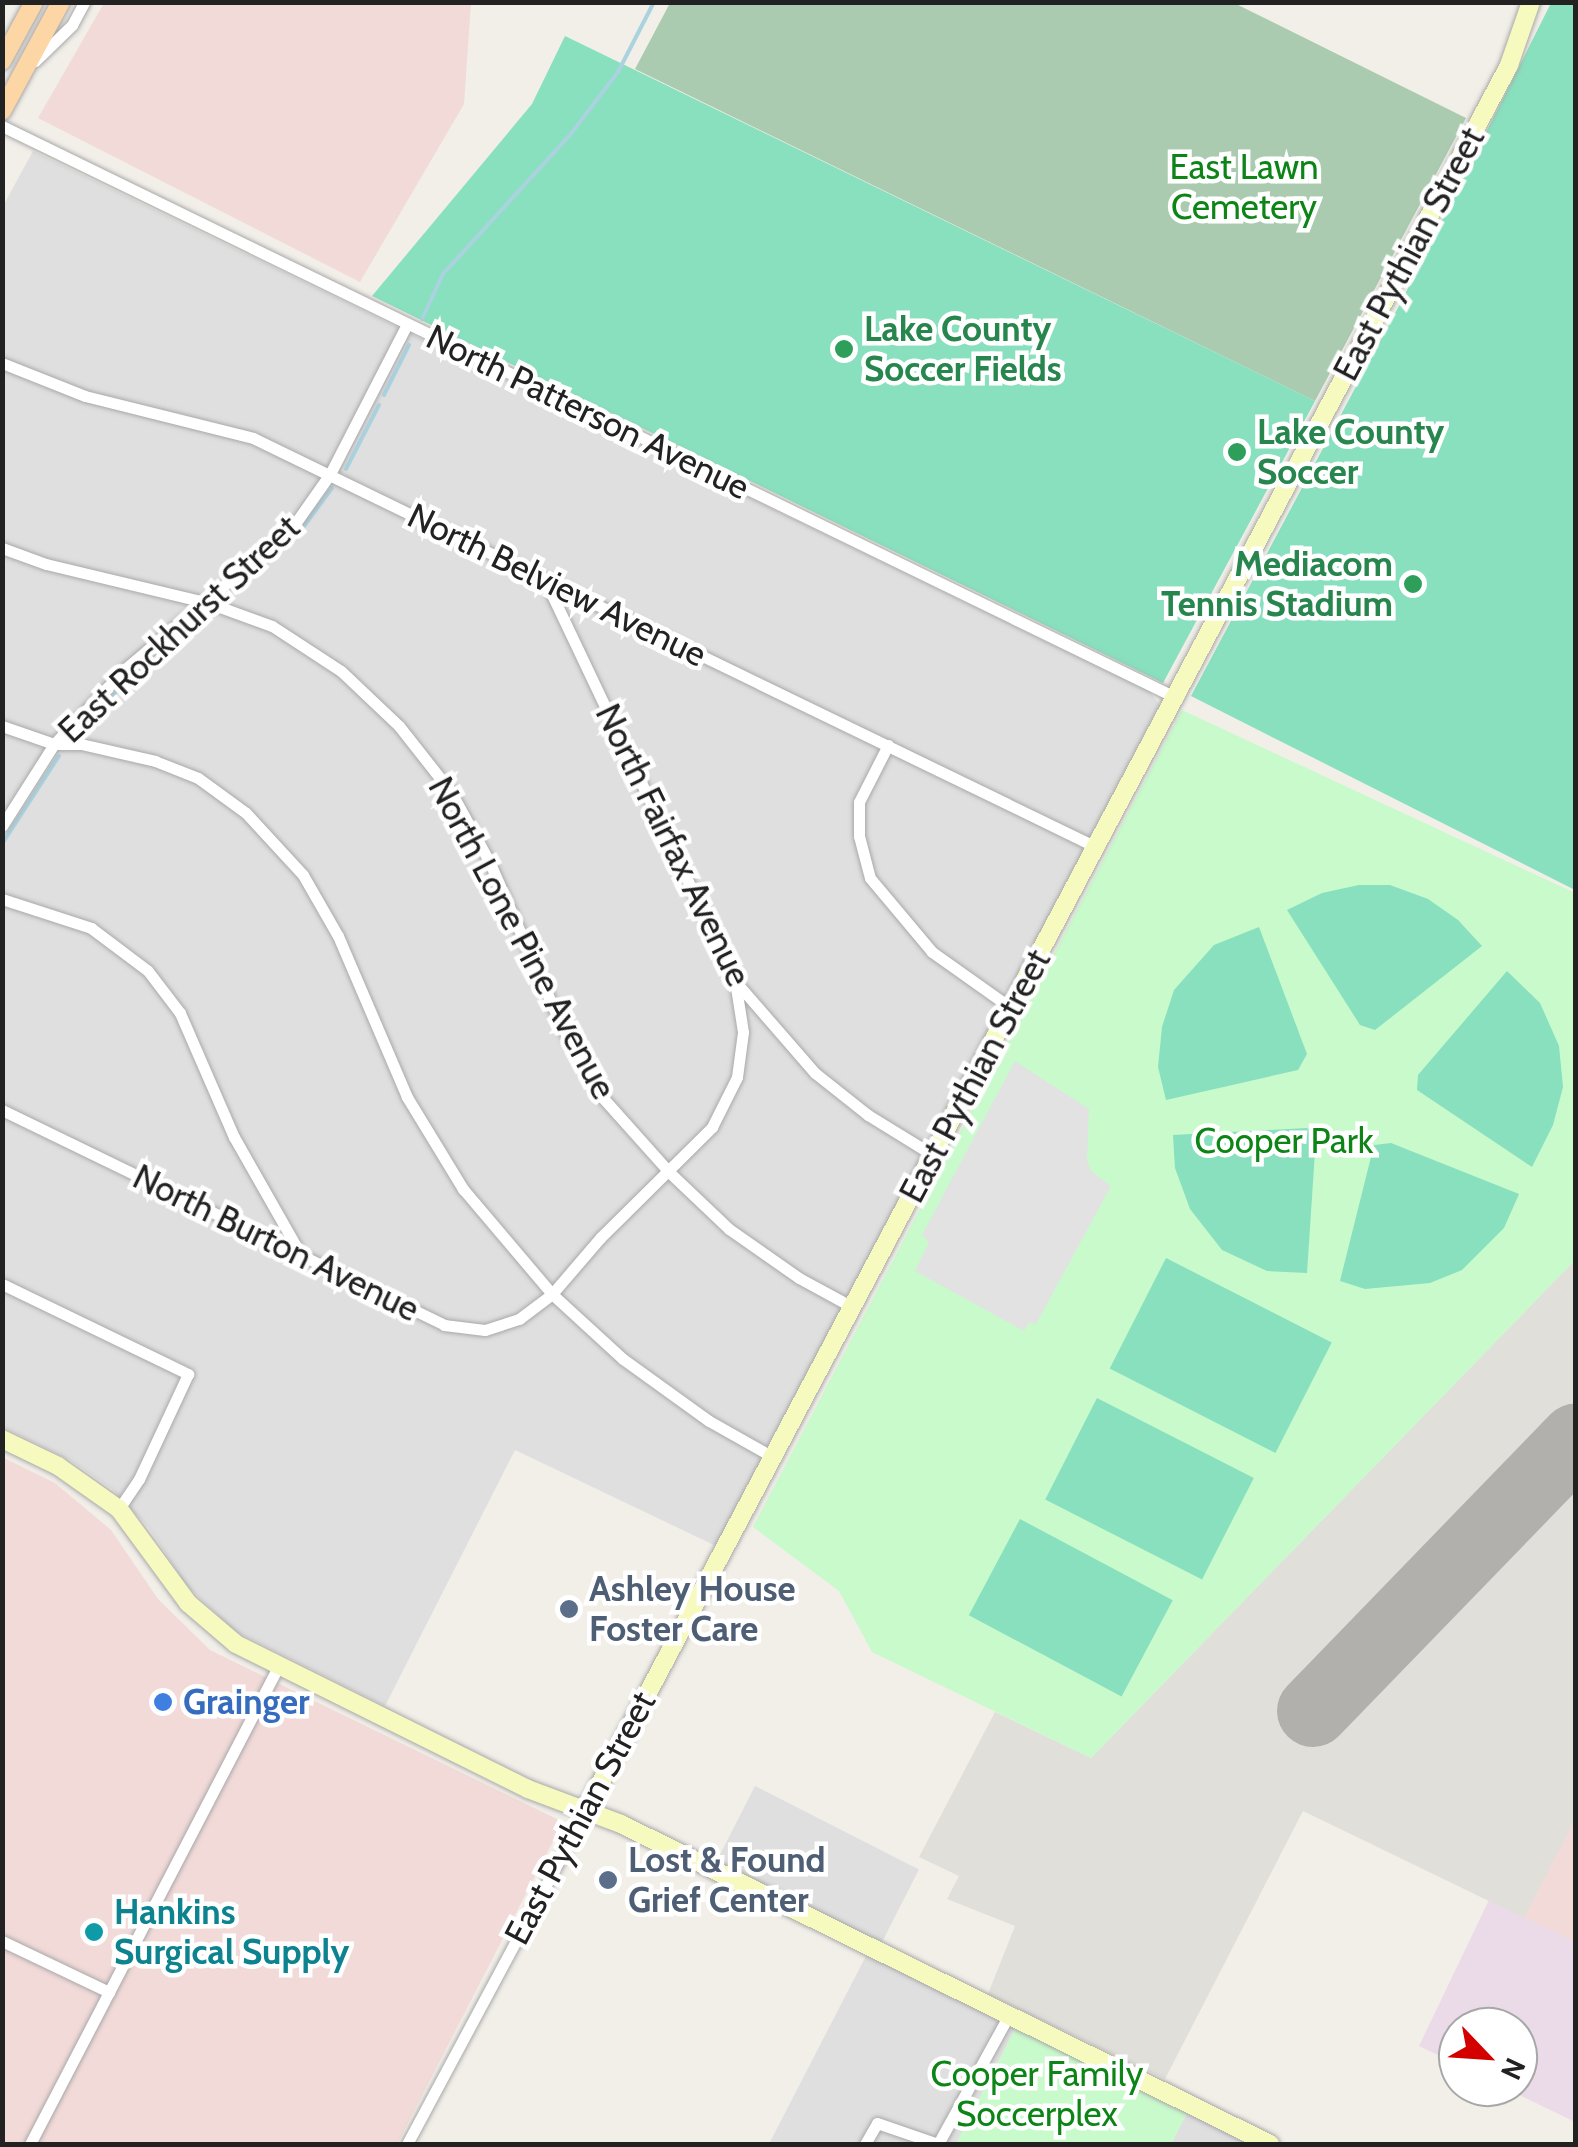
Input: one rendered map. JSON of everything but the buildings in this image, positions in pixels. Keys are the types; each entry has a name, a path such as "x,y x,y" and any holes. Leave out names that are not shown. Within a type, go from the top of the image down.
{"main road":[{"path":"2,61 34,2"},
{"path":"2,111 61,2"}],"street":[{"path":"24,71 72,25 84,2"},
{"name":"East Pythian Street","path":"408,2144 1509,66 1531,2"},
{"name":"North Patterson Avenue","path":"2,126 1174,697"},
{"name":"East Rockhurst Street","path":"2,826 54,744 125,670 210,603 292,528 330,474 408,324"},
{"name":"North Belview Avenue","path":"2,363 85,396 226,429 330,474 1096,846"},
{"name":"North Lone Pine Avenue","path":"2,548 46,564 210,603 272,626 341,671 400,726 451,792 489,861 562,1027 604,1098 670,1173 729,1229 799,1278 854,1308"},
{"name":"North Fairfax Avenue","path":"546,580 735,982 815,1073 868,1116 933,1154"},
{"path":"2,726 54,744 81,744 155,761 198,778 246,812 303,874 338,936 407,1097 463,1189 552,1294 622,1359 709,1421 773,1457"},
{"path":"888,746 859,802 858,836 870,878 932,952 1010,1008"},
{"path":"2,899 90,928 148,971 180,1013 234,1137 300,1253"},
{"path":"735,982 744,1032 763,1016"},
{"name":"North Burton Avenue","path":"2,1110 444,1325 484,1330 519,1320 552,1294 600,1238 670,1173 712,1127 737,1077 744,1032"},
{"path":"263,1235 279,1216"},
{"path":"2,1284 188,1374 138,1479 119,1509"},
{"path":"2,1439 58,1466 119,1509 188,1603 236,1644 528,1788 586,1810 1009,2015 1236,2137 1270,2144"},
{"path":"30,2144 278,1666"},
{"path":"2,1940 108,1992"},
{"path":"866,2144 877,2124 938,2144 1009,2015"}],"shaded area":[{"path":"104,3 471,3 464,104 360,282 38,118"},
{"path":"33,151 1149,691 1160,705 716,1546 515,1450 385,1706 235,1631 187,1586 149,1528 112,1489 70,1460 3,1427 2,208"},
{"path":"1015,1061 1089,1109 1087,1160 1091,1171 1111,1186 1036,1324 1029,1323 1024,1331 915,1271 929,1242 922,1235"},
{"path":"1575,1260 1575,1819 1524,1918 1303,1811 1165,2079 988,1994 1015,1926 947,1899 959,1876 919,1857 995,1712 1091,1758"},
{"path":"2,1457 55,1483 111,1530 158,1599 210,1650 563,1822 397,2144 3,2144"},
{"path":"755,1786 919,1870 881,1944 717,1861"},
{"path":"1575,1815 1575,1942 1518,1915"},
{"path":"1489,1900 1575,1942 1575,2122 1538,2104 1538,2007 1438,2007 1438,2055 1419,2046"},
{"path":"868,1952 1016,2027 956,2144 769,2144"},
{"path":"1187,2113 1253,2144 1171,2144"}],"green space":[{"name":"East Lawn Cemetery","path":"670,3 1234,3 1466,118 1315,401 635,69"},
{"name":"Mediacom Tennis Stadium","path":"1551,3 1576,3 1575,890 1191,696 1400,304"},
{"name":"Lake County Soccer Fields","path":"565,36 1315,401 1163,683 372,296 532,104"},
{"name":"Cooper Park","path":"1182,710 1575,893 1575,1260 1091,1758 872,1652 839,1591 753,1527"},
{"path":"1359,885 1390,885 1428,899 1458,920 1482,946 1375,1030 1360,1025 1287,910 1322,893"},
{"path":"1259,927 1307,1054 1298,1070 1166,1100 1158,1067 1162,1027 1174,990 1214,945"},
{"path":"1507,971 1540,1003 1559,1046 1563,1087 1553,1125 1532,1167 1417,1090 1418,1075"},
{"path":"1307,1128 1316,1136 1307,1273 1267,1271 1222,1250 1190,1209 1175,1168 1173,1135"},
{"path":"1391,1143 1519,1194 1504,1228 1462,1270 1430,1283 1365,1289 1340,1281 1374,1145"},
{"path":"1166,1258 1332,1342 1275,1453 1110,1368"},
{"path":"1097,1398 1254,1478 1202,1579 1045,1500"},
{"path":"1020,1519 1173,1600 1122,1696 969,1615"},
{"name":"Cooper Family Soccerplex","path":"1016,2027 1187,2113 1171,2144 956,2144"}],"waterway":[{"path":"422,319 443,274 570,135 618,72 654,2"},
{"path":"384,395 409,345"},
{"path":"346,469 379,405"},
{"path":"238,589 298,534 332,488"},
{"path":"86,723 158,650 207,612"},
{"path":"2,844 59,756"}],"runway":[{"path":"1313,1711 1576,1440"}],"place":[{"name":"Lake County Soccer Fields","path":"844,349"},
{"name":"Lake County Soccer","path":"1237,452"},
{"name":"Mediacom Tennis Stadium","path":"1413,584"},
{"name":"Ashley House Foster Care","path":"569,1609"},
{"name":"Grainger","path":"163,1702"},
{"name":"Lost & Found Grief Center","path":"608,1880"},
{"name":"Hankins Surgical Supply","path":"94,1932"}]}
